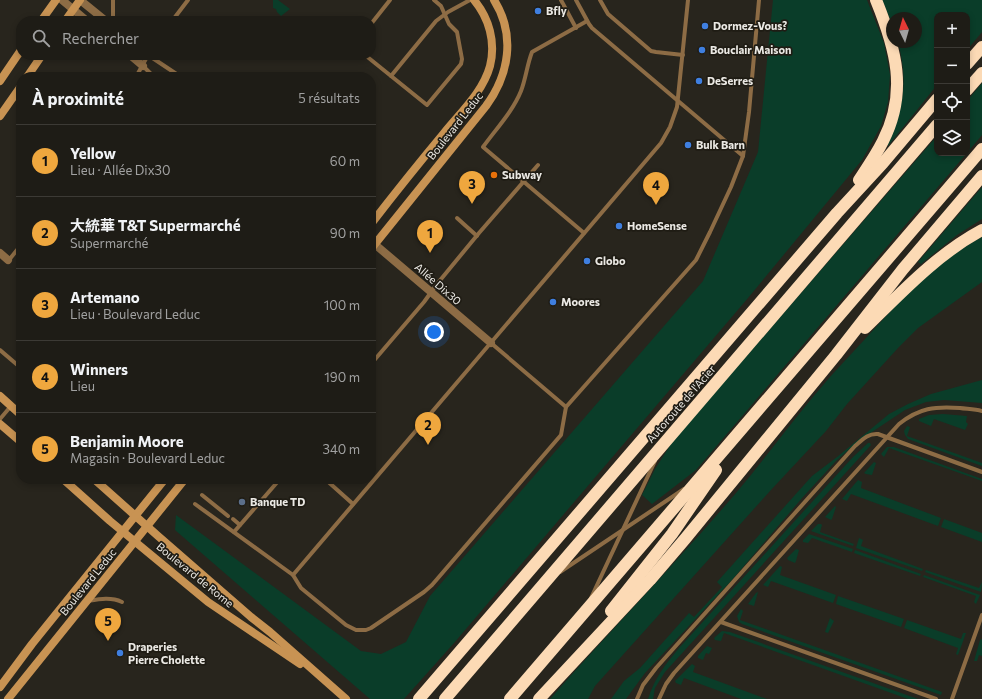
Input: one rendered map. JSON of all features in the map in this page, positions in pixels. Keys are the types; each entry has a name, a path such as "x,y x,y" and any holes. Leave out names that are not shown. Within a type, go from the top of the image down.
{"highway":[{"path":"837,213 879,149 891,124 895,108 898,78 896,58 887,28 876,0"},
{"path":"970,61 982,47"},
{"path":"970,87 982,73"},
{"path":"419,699 837,213 883,163 934,103"},
{"name":"Autoroute de l'Acier","path":"445,699 934,128"},
{"path":"510,699 982,149"},
{"path":"539,699 650,580 706,514 836,355 903,269 982,176"},
{"path":"836,355 924,271 952,249 982,230"},
{"path":"569,666 672,534 752,417"}],"street":[{"path":"45,16 56,0"},
{"path":"62,0 81,16"},
{"path":"69,16 80,0 100,16"},
{"name":"Boulevard Leduc","path":"376,218 468,104 485,78 491,60 491,39 485,16 474,0"},
{"name":"Boulevard Leduc","path":"376,240 486,106 498,87 505,68 508,41 504,20 494,0"},
{"path":"0,80 16,57"},
{"path":"30,72 39,60"},
{"path":"136,60 143,66"},
{"path":"0,116 16,93"},
{"name":"Allée Dix30","path":"376,248 491,343"},
{"path":"0,396 16,410"},
{"path":"0,424 16,438"},
{"name":"Boulevard de Rome","path":"69,484 208,602 321,678"},
{"name":"Boulevard de Rome","path":"100,484 147,527 346,699"},
{"name":"Boulevard Leduc","path":"0,687 32,644 161,484"},
{"name":"Boulevard Leduc","path":"8,699 181,484"}],"lane":[{"path":"113,0 113,16"},
{"path":"176,16 188,0"},
{"path":"376,18 390,0"},
{"path":"371,60 427,105 462,62 458,34 449,24 441,6 434,0"},
{"path":"391,76 436,21 444,14 470,0"},
{"path":"561,0 576,28"},
{"path":"576,0 592,28 743,156"},
{"path":"600,0 608,14 651,50 656,52 683,55"},
{"path":"376,477 661,143 672,122 678,102 688,0"},
{"path":"195,504 293,574 301,588 351,628 366,630 378,624 432,585 560,435 566,407 696,260 731,187 743,156 749,112 759,0"},
{"path":"584,233 483,147 510,111 521,92 532,52 587,21"},
{"path":"139,72 146,60"},
{"path":"156,60 174,72"},
{"path":"143,66 149,72"},
{"path":"376,358 538,165"},
{"path":"457,218 477,236"},
{"path":"3,257 16,248"},
{"path":"491,343 566,407"},
{"path":"0,350 16,364"},
{"path":"0,419 11,406"},
{"path":"659,699 666,684 674,674 899,424 918,412 927,409 946,407 981,410"},
{"path":"637,699 643,685 656,668 854,446 866,436 873,434 887,438 982,472"},
{"path":"582,616 663,444"},
{"path":"544,583 700,477"},
{"path":"234,532 276,484"},
{"path":"330,484 353,504"},
{"path":"293,574 370,484"},
{"path":"202,495 228,516"},
{"path":"232,519 240,525"},
{"path":"88,601 107,598 122,602"},
{"path":"952,699 982,615"},
{"path":"721,622 936,699"}],"green space":[{"path":"273,0 278,0 290,9 281,16 276,9 273,8"},
{"path":"773,0 867,0 884,43 890,75 888,102 881,126 862,160 748,298 454,643 404,699 370,699 175,530 176,515 361,651 381,654 406,642 430,596 703,281 758,152"},
{"path":"882,0 982,0 982,32 970,46 970,12 934,12 934,89 888,146 886,143 898,113 903,95 904,80 899,48 922,48 922,12 887,12"},
{"path":"982,83 982,135 970,149 970,120 970,97"},
{"path":"934,139 934,156 964,156 696,470 652,504 642,495 655,469 673,441"},
{"path":"982,187 982,219 957,235 921,264 918,262"},
{"path":"982,237 982,282 918,328 898,348 847,404 826,431 770,491 595,686 588,699 550,699 736,493 818,391 888,314 912,289 939,266"},
{"path":"982,380 982,403 944,400 926,402 905,410 860,440 836,461 803,497 732,580 645,673 626,699 611,699 624,681 640,668 689,613 694,617 722,587 717,582 812,476 889,414 931,394"},
{"path":"943,414 967,416 966,422 968,424 965,430 934,419 931,426 919,421 919,419 929,415"},
{"path":"907,426 910,427 907,436 982,463 982,466 908,439 904,431"},
{"path":"868,443 871,445 665,672 655,688 653,699 648,699 657,678 679,648 853,457"},
{"path":"887,447 894,447 982,479 982,481 889,448 884,457 881,454"},
{"path":"874,462 876,463 872,475 864,473"},
{"path":"858,480 862,482 861,488 941,518 938,526 851,494 847,501 842,499"},
{"path":"835,506 832,519 831,520 825,517"},
{"path":"944,519 982,533 982,542 941,527"},
{"path":"818,524 822,525 820,532 854,544 853,546 811,531"},
{"path":"809,534 853,549 852,552 812,538 808,543 803,542"},
{"path":"859,538 863,540 861,546 923,569 922,571 856,548"},
{"path":"796,549 799,550 795,563 787,558"},
{"path":"855,550 921,574 920,576 854,553"},
{"path":"780,566 782,567 780,575 836,595 833,603 771,581 768,587 763,585"},
{"path":"926,570 979,588 982,582 981,592 925,572"},
{"path":"924,575 980,595 976,604 974,602 976,596 923,577"},
{"path":"758,592 754,606 748,604 756,593"},
{"path":"838,596 904,619 901,627 836,604"},
{"path":"741,609 743,611 740,620 942,692 941,695 742,624 739,622 737,616"},
{"path":"830,618 834,621 828,633 825,632"},
{"path":"907,620 961,639 963,633 966,633 958,655 956,654 958,648 904,628"},
{"path":"722,631 730,632 918,699 908,699 724,633 721,641 715,640 714,638"},
{"path":"982,639 982,656 979,655 977,661 974,661 980,640"},
{"path":"707,646 712,648 709,654 706,653 703,660 698,658 698,656"},
{"path":"692,664 695,666 693,672 767,699 741,699 684,678 681,685 676,683 675,681"}],"place":[{"name":"Bfly","path":"538,11"},
{"name":"Dormez-Vous?","path":"705,26"},
{"name":"Bouclair Maison","path":"702,50"},
{"name":"DeSerres","path":"699,81"},
{"name":"Bulk Barn","path":"688,145"},
{"name":"Subway","path":"494,175"},
{"name":"Artemano","path":"472,204"},
{"name":"Winners","path":"656,205"},
{"name":"HomeSense","path":"619,226"},
{"name":"Yellow","path":"430,253"},
{"name":"Globo","path":"587,261"},
{"name":"Moores","path":"553,302"},
{"name":"大統華 T&T Supermarché","path":"428,445"},
{"name":"Banque TD","path":"242,502"},
{"name":"Benjamin Moore","path":"108,641"},
{"name":"Draperies Pierre Cholette","path":"120,653"}]}
